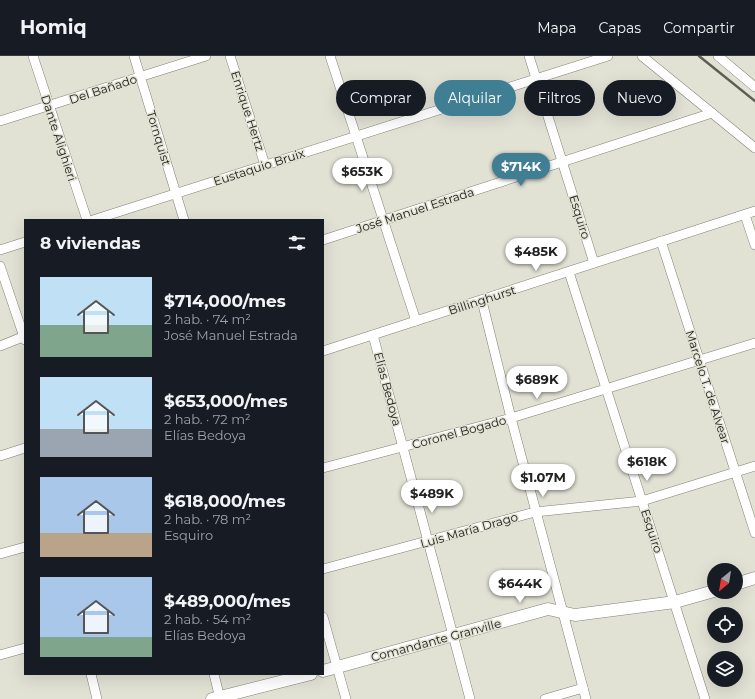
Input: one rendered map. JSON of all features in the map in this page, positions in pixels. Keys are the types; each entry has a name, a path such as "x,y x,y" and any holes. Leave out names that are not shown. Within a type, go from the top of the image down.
{"street":[{"name":"Dante Alighieri","path":"33,56 87,219"},
{"name":"Tornquist","path":"134,56 184,219"},
{"name":"Del Bañado","path":"0,121 206,56"},
{"name":"Enrique Hertz","path":"230,56 265,165"},
{"path":"330,56 416,321"},
{"name":"Esquiro","path":"528,56 594,263"},
{"name":"Eustaquio Bruix","path":"97,219 608,56"},
{"path":"642,56 755,148"},
{"path":"718,56 726,59 755,87"},
{"name":"José Manuel Estrada","path":"324,240 563,163 712,113"},
{"name":"Billinghurst","path":"324,351 482,301 755,211"},
{"path":"745,215 755,245"},
{"name":"Marcelo T. de Alvear","path":"661,241 755,533"},
{"path":"0,250 24,242"},
{"path":"0,266 24,335"},
{"name":"Esquiro","path":"569,272 705,699"},
{"path":"482,301 535,512 586,699"},
{"name":"Elías Bedoya","path":"373,335 455,635 470,699"},
{"path":"0,346 24,338"},
{"name":"Coronel Bogado","path":"324,468 511,418 700,362 755,343"},
{"path":"0,456 24,448"},
{"name":"Luis María Drago","path":"324,569 429,542 535,512 642,501 755,466"},
{"path":"0,554 24,548"},
{"path":"743,582 755,578"},
{"name":"Comandante Granville","path":"324,671 548,609 575,615 675,602 707,593"},
{"path":"324,621 346,699"},
{"path":"0,655 24,648"},
{"path":"91,675 98,699"},
{"path":"214,675 218,698 307,675"},
{"path":"545,699 583,688"}],"railway":[{"path":"699,56 755,101"}]}
